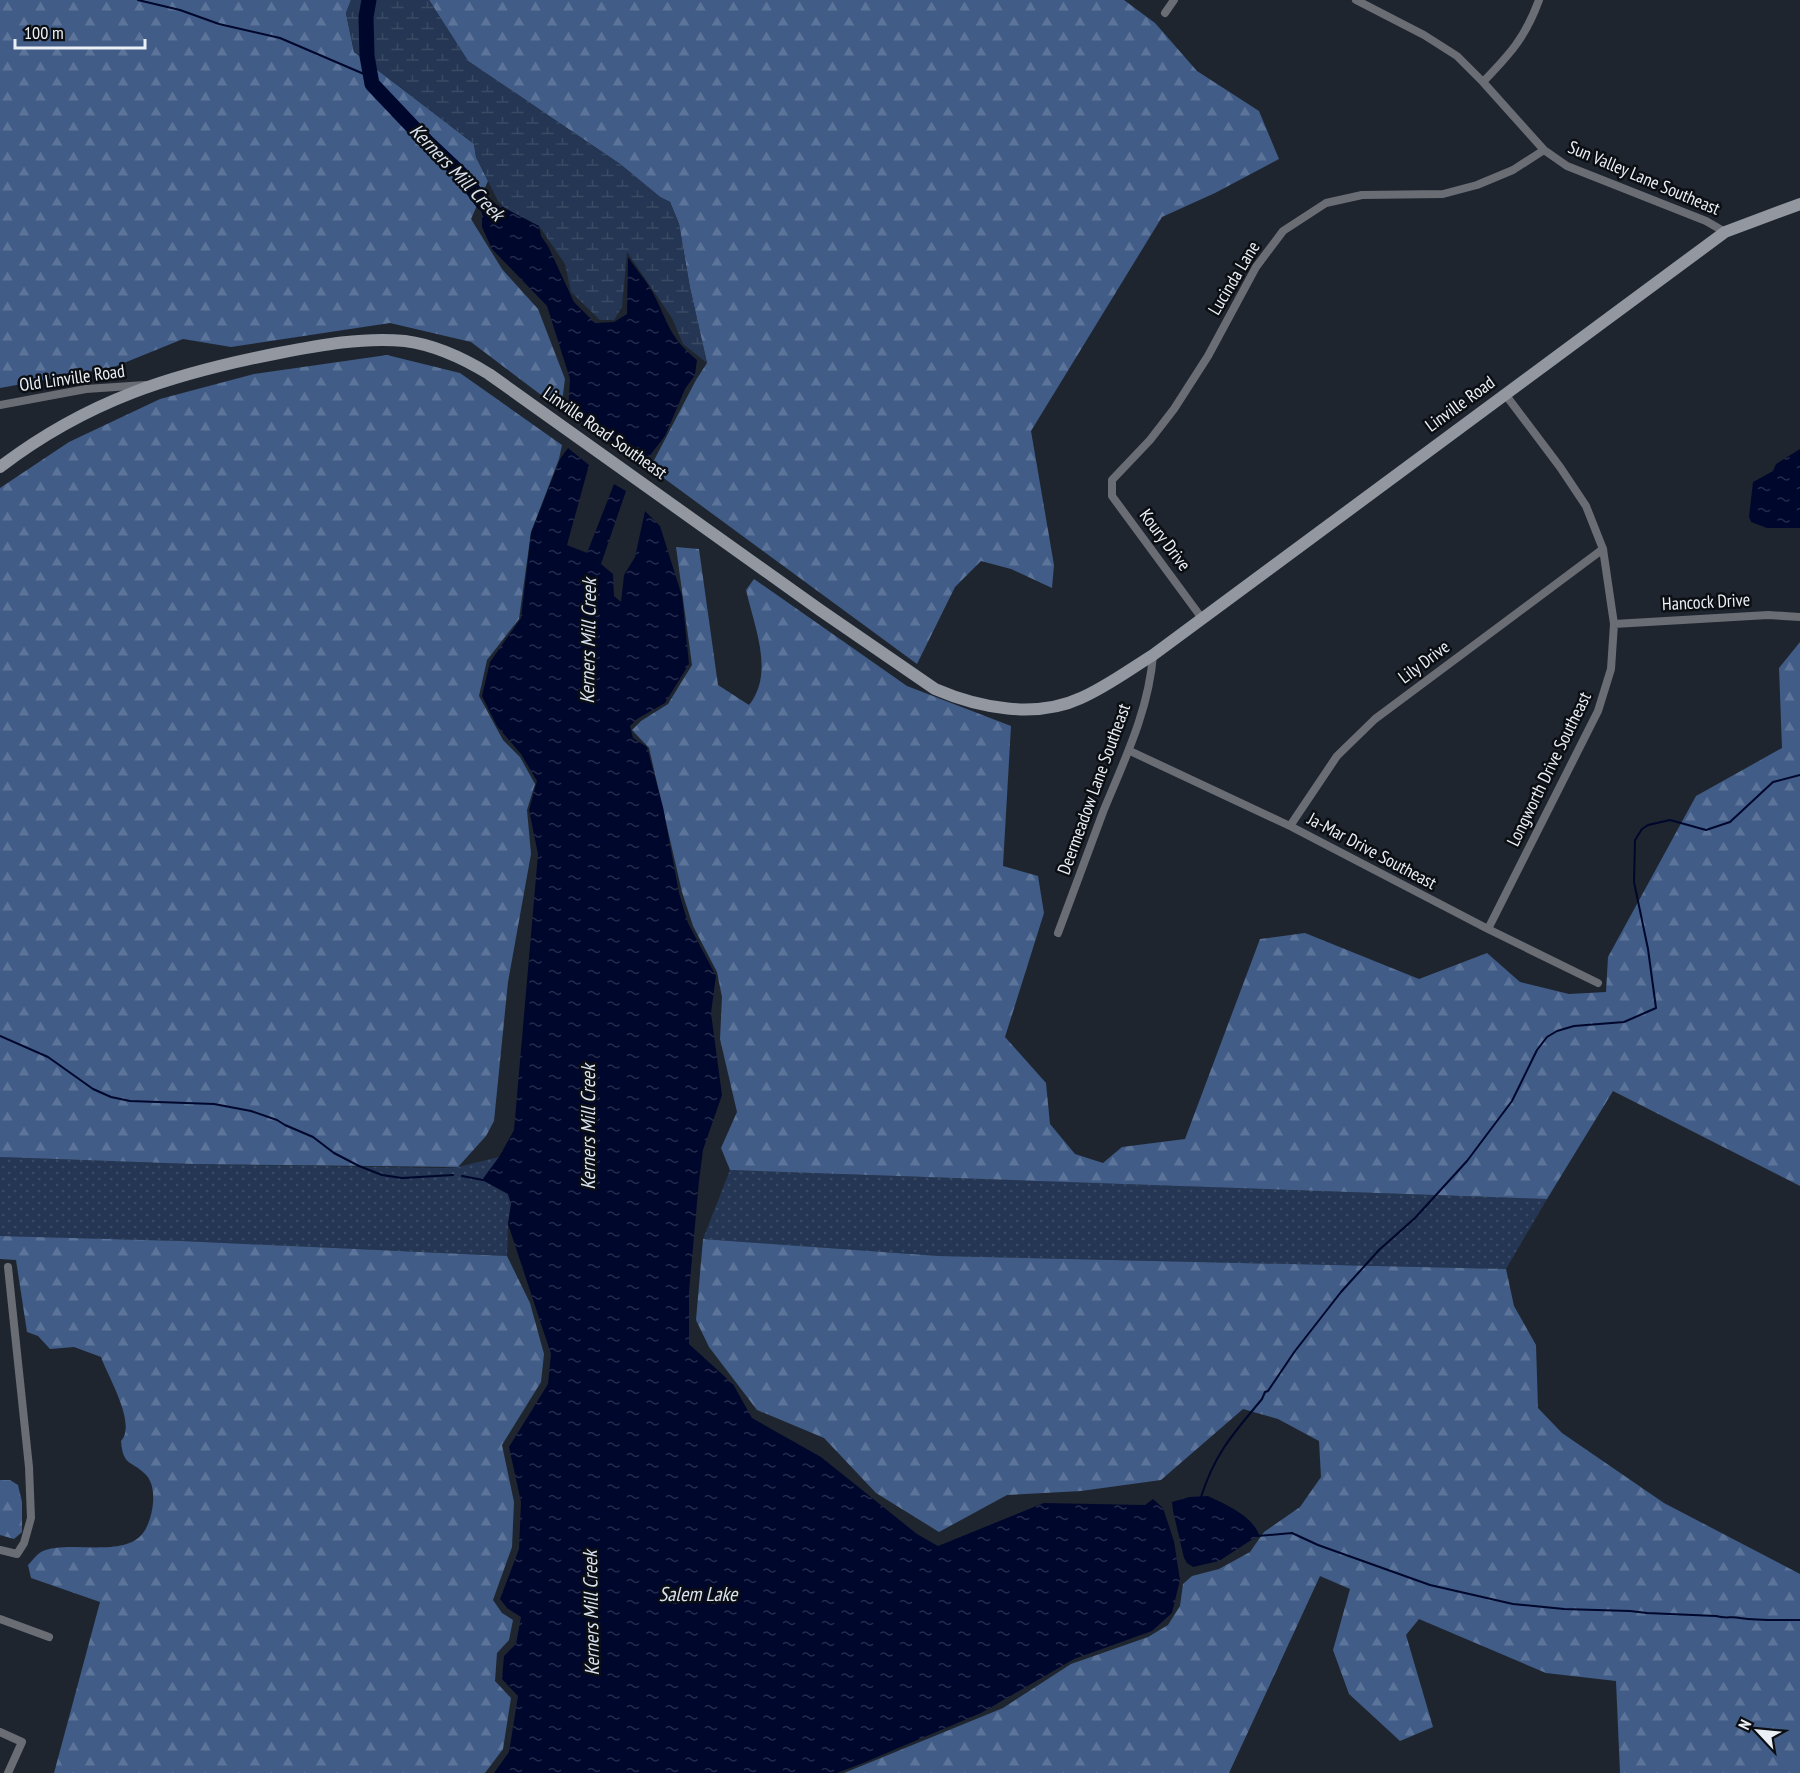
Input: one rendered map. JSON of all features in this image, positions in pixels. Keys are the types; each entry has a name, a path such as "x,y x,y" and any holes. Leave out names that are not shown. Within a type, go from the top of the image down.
{"main road":[{"name":"Linville Road","path":"1153,655 1201,617 1725,232 1800,204"},
{"name":"Linville Road Southeast","path":"0,467 78,417 149,385 202,369 344,342 391,340 434,347 462,358 489,374 820,610 919,678 950,696 1001,708 1033,709 1069,703 1153,655"}],"street":[{"path":"1165,13 1174,0"},
{"name":"Sun Valley Lane Southeast","path":"1356,0 1424,35 1457,56 1544,150 1568,166 1706,221 1725,232"},
{"path":"1483,82 1514,50 1530,25 1539,0"},
{"name":"Lucinda Lane","path":"1112,480 1150,440 1174,409 1208,356 1256,267 1283,231 1326,203 1362,195 1443,194 1477,185 1513,170 1544,150"},
{"name":"Old Linville Road","path":"0,405 86,389 149,385"},
{"name":"Longworth Drive Southeast","path":"1488,929 1598,711 1611,669 1614,624 1603,549 1586,506 1505,394"},
{"name":"Koury Drive","path":"1112,480 1112,496 1201,617"},
{"name":"Lily Drive","path":"1290,826 1337,756 1375,719 1603,549"},
{"name":"Hancock Drive","path":"1614,624 1768,615 1800,617"},
{"name":"Deermeadow Lane Southeast","path":"1058,933 1103,812 1130,751 1151,678 1153,655"},
{"name":"Ja-Mar Drive Southeast","path":"1130,751 1290,826 1488,929 1598,982"},
{"path":"0,1550 17,1554 24,1543 31,1518 29,1467 8,1268"},
{"path":"0,1619 49,1637"},
{"path":"0,1732 22,1742 8,1773"}],"green space":[{"path":"0,0 351,0 346,13 354,52 474,144 476,157 488,181 471,219 502,269 538,309 565,379 561,410 471,342 390,323 231,347 183,339 114,367 0,388"},
{"path":"351,0 429,0 468,61 620,164 660,197 670,202 679,224 690,288 707,363 683,344 672,318 627,252 622,307 614,320 600,320 571,292 565,264 539,226 507,210 498,201 476,157 474,144 354,52 346,13"},
{"path":"429,0 1124,0 1155,23 1197,71 1259,111 1279,159 1215,193 1162,217 1031,431 1054,565 1052,588 1011,569 981,561 955,587 917,664 650,468 707,363 690,288 679,224 670,202 660,197 620,164 468,61"},
{"path":"387,355 460,373 562,445 559,459 531,532 519,619 487,660 479,696 503,740 520,757 535,784 527,810 531,854 508,982 494,1121 486,1136 458,1167 193,1164 0,1157 0,488 69,442 160,399 254,374"},
{"path":"676,547 699,549 718,685 749,705 757,692 762,664 746,590 754,579 907,686 1011,726 1003,866 1038,876 1044,913 1005,1037 1046,1083 1050,1124 1075,1154 1103,1163 1122,1147 1185,1139 1260,939 1305,933 1419,979 1487,953 1520,982 1569,994 1606,992 1608,957 1696,796 1782,748 1779,668 1800,642 1800,1186 1613,1091 1547,1199 730,1170 721,1148 737,1112 720,1039 722,997 717,972 693,926 682,892 649,748 632,730 641,721 668,704 692,665"},
{"path":"0,1157 193,1164 445,1168 499,1157 483,1180 508,1194 511,1204 507,1256 182,1241 0,1236"},
{"path":"730,1170 1547,1199 1506,1269 939,1256 703,1239"},
{"path":"0,1236 182,1241 507,1256 530,1303 544,1354 541,1382 502,1445 514,1502 512,1547 493,1600 502,1613 513,1620 509,1640 497,1653 495,1681 511,1698 503,1749 485,1773 54,1773 100,1602 31,1578 28,1565 39,1553 52,1549 109,1547 134,1541 143,1533 152,1513 153,1496 147,1476 124,1456 121,1441 126,1424 124,1412 101,1357 74,1347 50,1349 38,1336 27,1332 16,1260 0,1259"},
{"path":"703,1239 939,1256 1506,1269 1514,1306 1536,1345 1538,1408 1562,1433 1664,1503 1800,1574 1800,1773 1620,1773 1616,1681 1546,1673 1419,1619 1406,1635 1433,1727 1400,1741 1349,1694 1333,1650 1350,1589 1320,1576 1229,1773 844,1773 1003,1708 1071,1664 1148,1637 1168,1625 1180,1606 1183,1584 1192,1576 1219,1569 1250,1552 1264,1532 1300,1507 1321,1477 1319,1441 1278,1419 1243,1409 1161,1480 1081,1491 1007,1495 939,1532 876,1493 824,1438 757,1410 709,1347 696,1320"},
{"path":"0,1480 10,1480 18,1485 22,1502 22,1532 14,1539 0,1535"}],"water":[{"path":"482,202 501,206 539,226 541,236 574,302 595,323 614,322 627,314 628,257 650,288 680,344 697,360 695,375 685,389 665,436 648,458 641,462 568,412 570,379 547,306 492,249 482,227"},
{"name":"Salem Lake","path":"568,448 589,465 567,545 587,553 614,484 626,491 601,564 613,574 614,596 621,602 624,575 635,557 645,511 660,526 682,596 689,664 665,703 637,719 630,726 633,738 647,747 663,807 679,893 688,923 716,976 711,1013 722,1095 703,1150 689,1292 689,1344 733,1384 752,1418 821,1457 917,1534 938,1546 1044,1503 1145,1505 1153,1499 1163,1508 1174,1541 1180,1580 1172,1613 1152,1631 1074,1659 981,1713 837,1773 494,1773 509,1752 518,1696 502,1679 504,1656 516,1644 521,1617 507,1608 500,1599 519,1549 521,1502 509,1447 548,1384 551,1354 508,1224 511,1204 508,1194 482,1180 499,1157 514,1130 538,854 529,810 537,781 521,754 497,726 482,696 490,662 521,618 531,533 560,459"},
{"path":"1800,449 1800,528 1767,528 1751,522 1749,517 1753,482 1773,471 1776,464"},
{"path":"1208,1496 1245,1516 1259,1535 1219,1561 1193,1567 1184,1558 1172,1502 1189,1497"}],"waterway":[{"path":"138,0 180,10 219,24 280,38 364,74 372,84"},
{"name":"Kerners Mill Creek","path":"369,0 366,17 367,56 372,84 461,174 482,202 498,216"},
{"path":"1201,1497 1212,1468 1226,1445 1268,1391 1295,1351 1341,1292 1379,1250 1415,1218 1467,1161 1512,1101 1537,1050 1547,1037 1574,1026 1624,1022 1656,1008 1648,949 1634,882 1635,840 1642,829 1648,825 1670,820 1706,830 1730,822 1773,782 1800,775"},
{"path":"0,1036 48,1057 93,1089 111,1097 130,1101 214,1104 251,1111 313,1137 334,1153 382,1175 402,1178 453,1175"},
{"path":"462,1176 483,1180"},
{"path":"1257,1536 1292,1533 1318,1545 1430,1585 1513,1604 1564,1609 1800,1620"}]}
